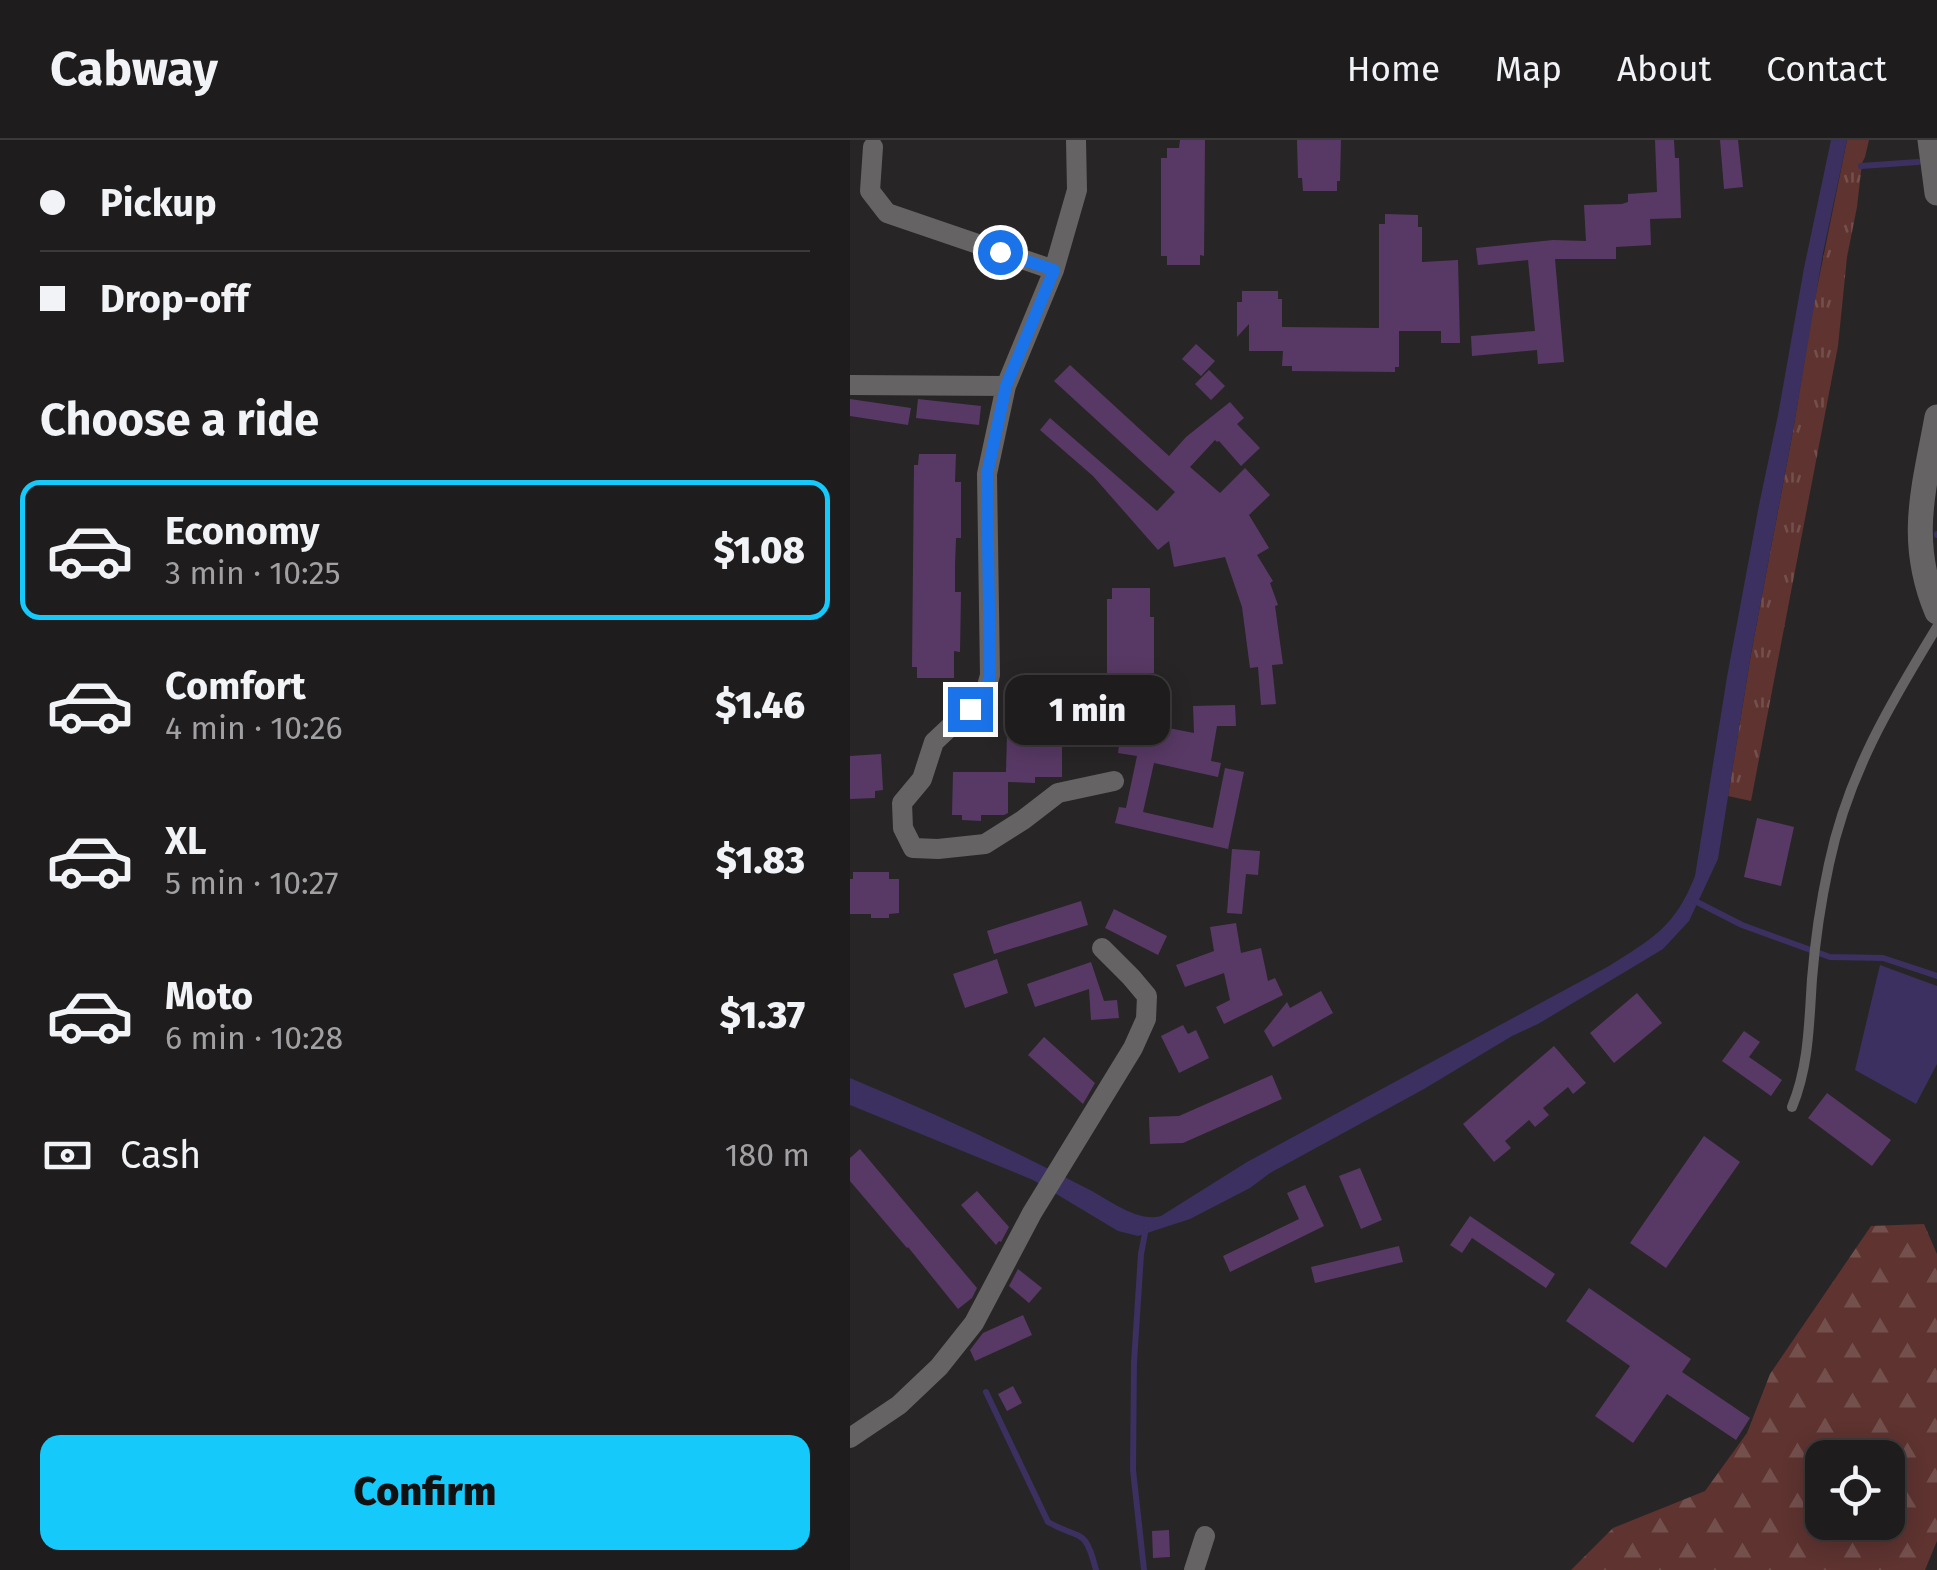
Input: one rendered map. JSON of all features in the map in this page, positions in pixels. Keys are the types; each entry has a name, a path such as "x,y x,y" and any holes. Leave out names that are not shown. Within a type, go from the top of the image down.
{"street":[{"path":"1076,140 1077,190 1054,270 1006,386 987,474 990,675 985,694 934,742 922,779 902,803 903,828 913,848 938,850 985,844 1058,793 1114,781"},
{"path":"1930,140 1937,192"},
{"path":"873,147 870,191 886,213 1054,270"},
{"path":"850,385 1006,386"},
{"path":"1937,416 1919,541 1937,612"},
{"path":"850,1438 899,1405 939,1368 974,1324 1032,1212 1133,1048 1146,1020 1147,996 1102,948"},
{"path":"1194,1570 1205,1536"}],"lane":[{"path":"1792,1107 1807,1054 1815,954 1840,822 1865,751 1937,627"}],"green space":[{"path":"1847,140 1869,140 1847,257 1838,346 1751,801 1728,796 1813,308"},
{"path":"1924,1224 1937,1254 1937,1541 1925,1570 1571,1570 1613,1528 1705,1491 1747,1433 1770,1374 1871,1226"}],"shaded area":[{"path":"1831,140 1847,140 1751,654 1718,859 1689,921 1663,949 1250,1188 1190,1219 1138,1236 1118,1231 1033,1180 850,1105 850,1078 1001,1146 1124,1209 1143,1216 1161,1216 1247,1162 1609,966 1661,930 1679,908 1695,876 1727,677"},
{"path":"1880,965 1937,986 1937,1064 1916,1104 1855,1070"}],"building":[{"path":"1180,140 1205,140 1204,256 1200,255 1200,265 1167,265 1167,256 1161,256 1161,158 1167,158 1167,148 1179,148"},
{"path":"1297,140 1341,140 1337,191 1303,191 1302,178 1298,178"},
{"path":"1655,140 1674,140 1675,158 1679,158 1681,218 1650,219 1651,245 1616,247 1616,259 1555,259 1564,362 1538,364 1537,350 1472,356 1471,336 1535,331 1528,260 1478,265 1476,248 1553,240 1586,241 1584,205 1622,204 1628,202 1628,194 1657,192"},
{"path":"1720,140 1738,140 1743,187 1724,189"},
{"path":"1385,214 1418,215 1422,262 1458,260 1460,343 1441,343 1441,331 1399,331 1399,367 1395,367 1395,372 1292,371 1292,366 1282,366 1283,351 1249,351 1249,324 1237,337 1237,302 1242,302 1242,291 1278,291 1278,299 1282,299 1282,327 1379,328 1379,224 1385,224"},
{"path":"1196,344 1215,361 1201,376 1182,359"},
{"path":"1070,365 1169,456 1230,402 1244,418 1237,424 1260,448 1241,466 1215,440 1190,467 1220,493 1245,468 1270,495 1249,515 1269,548 1257,555 1273,581 1270,583 1278,605 1275,606 1283,664 1272,665 1276,704 1261,705 1258,667 1250,668 1242,607 1225,557 1174,567 1169,541 1158,550 1093,476 1040,430 1050,418 1157,511 1175,492 1054,381"},
{"path":"1209,370 1225,386 1211,400 1195,384"},
{"path":"850,399 911,408 908,425 850,416"},
{"path":"918,399 981,406 979,425 916,418"},
{"path":"919,454 956,454 955,482 961,482 961,538 956,538 955,565 955,592 961,592 960,652 954,651 954,678 917,678 917,667 912,667 914,465 918,465"},
{"path":"1112,588 1150,588 1154,673 1150,673 1150,718 1159,719 1158,726 1194,733 1193,706 1235,705 1236,726 1217,726 1211,761 1221,763 1218,777 1154,763 1143,812 1213,828 1225,768 1244,772 1228,849 1115,823 1119,807 1126,808 1137,756 1118,753 1119,745 1062,745 1062,777 1035,777 1035,783 1008,782 1008,813 981,815 981,821 952,815 953,772 1006,772 1007,734 1061,734 1062,696 1107,697 1107,599 1112,599"},
{"path":"881,754 883,790 875,791 875,798 850,799 850,756"},
{"path":"1757,818 1794,827 1781,886 1744,877"},
{"path":"1232,849 1260,851 1258,875 1246,874 1242,914 1227,913"},
{"path":"853,872 889,872 889,879 899,879 899,913 889,914 889,918 850,914"},
{"path":"1081,901 1088,925 994,954 987,931"},
{"path":"1114,909 1167,936 1158,955 1105,928"},
{"path":"1236,923 1241,953 1261,948 1268,981 1275,978 1283,995 1224,1024 1216,1007 1230,1000 1224,973 1185,987 1176,965 1214,951 1210,927"},
{"path":"997,959 1008,993 965,1008 953,974"},
{"path":"1091,962 1104,1001 1117,1000 1119,1018 1091,1020 1089,989 1035,1007 1027,984"},
{"path":"1321,991 1333,1013 1273,1047 1264,1031 1287,1002 1290,1008"},
{"path":"1637,993 1662,1023 1614,1063 1590,1033"},
{"path":"1183,1025 1188,1034 1196,1030 1209,1058 1179,1073 1161,1036"},
{"path":"1744,1031 1760,1042 1749,1057 1782,1080 1771,1096 1722,1061"},
{"path":"1044,1037 1095,1083 1083,1104 1028,1055"},
{"path":"1554,1046 1586,1083 1573,1094 1568,1087 1543,1108 1549,1115 1535,1127 1529,1120 1505,1141 1511,1148 1494,1162 1463,1124"},
{"path":"1272,1075 1282,1099 1183,1143 1150,1144 1149,1117 1179,1116"},
{"path":"1827,1093 1891,1140 1872,1166 1808,1118"},
{"path":"1704,1136 1740,1162 1666,1268 1630,1243"},
{"path":"860,1149 977,1288 972,1298 958,1309 850,1181 850,1158"},
{"path":"1360,1168 1382,1220 1361,1229 1339,1176"},
{"path":"1305,1185 1324,1226 1230,1272 1223,1256 1299,1219 1287,1193"},
{"path":"977,1191 1009,1227 996,1245 961,1205"},
{"path":"1470,1216 1555,1274 1546,1288 1472,1238 1462,1253 1450,1245"},
{"path":"1399,1246 1403,1262 1315,1283 1311,1267"},
{"path":"1018,1269 1042,1288 1029,1303 1009,1286"},
{"path":"1589,1288 1691,1359 1682,1372 1750,1418 1736,1440 1667,1394 1633,1443 1595,1416 1630,1366 1566,1321"},
{"path":"1023,1315 1032,1335 975,1361 970,1350 983,1333"},
{"path":"1013,1386 1022,1403 1007,1411 998,1394"},
{"path":"1169,1530 1170,1557 1153,1558 1152,1531"}],"waterway":[{"path":"1861,166 1918,162"},
{"path":"1693,900 1742,925 1830,957 1883,958 1937,976"},
{"path":"1144,1570 1133,1470 1134,1362 1146,1228"},
{"path":"986,1392 1048,1522 1085,1540 1096,1570"}],"route":[{"path":"970,709 985,694 990,675 987,474 1006,386 1054,270 1000,252"}]}
